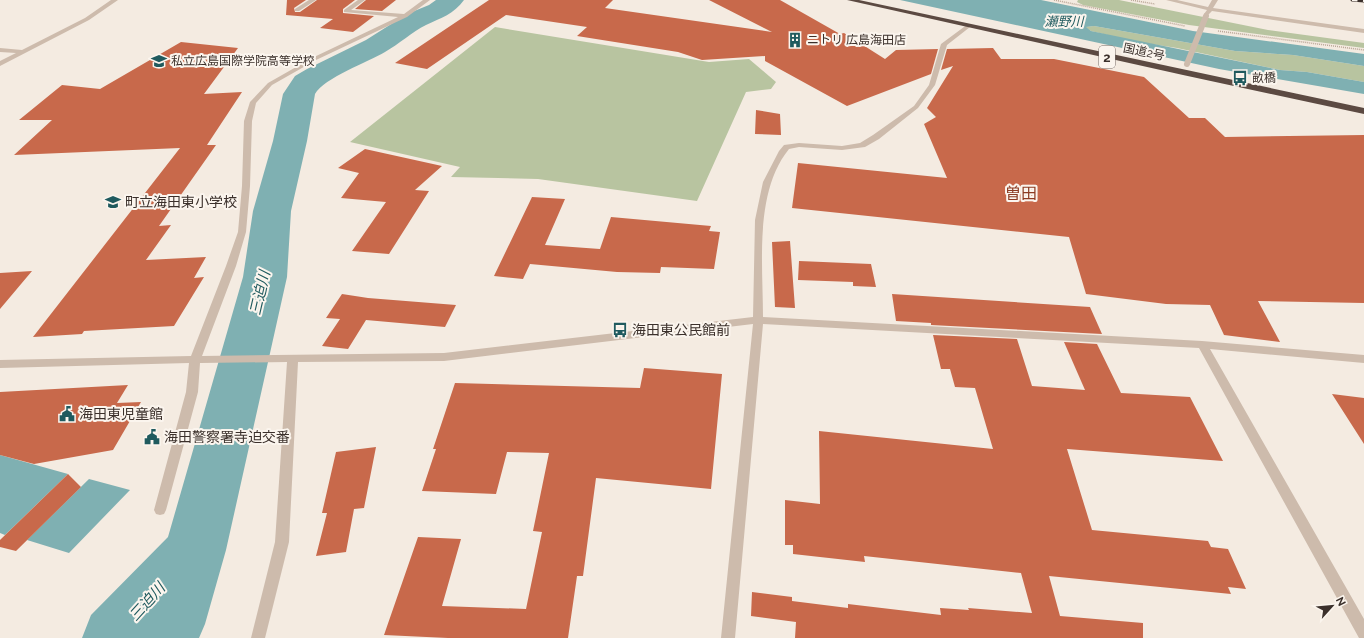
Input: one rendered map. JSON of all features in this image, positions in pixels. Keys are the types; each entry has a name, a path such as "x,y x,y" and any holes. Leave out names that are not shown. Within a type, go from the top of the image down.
{"highway":[{"name":"国道2号","path":"850,0 1364,111"}],"street":[{"path":"0,64 87,19 114,0"},
{"path":"297,10 313,0"},
{"path":"362,0 346,11 405,16"},
{"path":"160,510 192,392 195,360 231,266 242,232 246,186 248,121 253,102 270,84 314,58 405,16 427,0"},
{"path":"1169,0 1210,9 1364,31"},
{"path":"1183,73 1206,16 1215,0"},
{"path":"728,638 758,320 759,220 767,182 782,153 787,147 799,145 842,148 862,145 876,138 916,107 932,85 944,44 968,26"},
{"path":"0,50 23,52"},
{"path":"0,364 280,358 444,357 758,320 1202,345 1364,359"},
{"path":"1202,345 1364,633"},
{"path":"258,638 282,542 293,358"}],"path":[{"path":"1071,4 1074,0"}],"green space":[{"path":"1078,0 1119,0 1268,30 1364,43 1364,48 1189,25 1083,5 1077,2"},
{"path":"1094,26 1235,51 1293,55 1364,66 1364,82 1307,72 1280,70 1177,48 1132,41 1091,31 1085,27"},
{"path":"495,27 709,62 749,59 776,82 771,89 746,92 697,201 538,179 451,177 460,167 350,142"}],"water":[{"name":"瀬野川","path":"900,0 1041,0 1193,31 1364,54 1364,66 1293,55 1235,51 1094,26 1086,27 1091,31 1280,70 1307,72 1364,82 1364,94 1219,69"},
{"path":"0,455 68,474 5,535 0,533"},
{"path":"89,479 130,490 69,553 27,540"}],"building":[{"path":"287,0 306,0 294,8 295,12 300,12 317,0 355,0 343,9 343,13 374,16 353,32 320,28 333,19 286,15"},
{"path":"366,0 396,0 382,11 355,9"},
{"path":"489,0 613,0 605,8 772,32 709,0 780,0 840,34 844,33 885,59 896,50 938,49 931,74 847,106 765,61 765,56 702,60 678,52 577,36 587,27 506,15 427,69 395,63"},
{"path":"181,42 238,48 204,94 242,92 207,145 216,145 159,226 171,225 146,260 206,257 194,278 204,277 174,326 84,331 82,334 33,337 180,148 14,155 52,120 19,120 62,85 100,89"},
{"path":"993,48 1001,59 1054,59 1144,77 1189,118 1205,118 1225,137 1364,135 1364,303 1258,301 1280,342 1224,335 1210,305 1166,304 1086,294 1069,237 792,208 798,163 947,178 924,124 936,117 927,108 953,66 941,70 947,49"},
{"path":"756,110 780,114 781,135 755,134"},
{"path":"365,149 442,166 415,190 429,191 389,254 352,251 386,202 341,198 359,173 338,168"},
{"path":"532,197 565,199 545,245 600,249 611,217 711,226 709,231 720,232 714,269 661,267 660,273 617,272 530,264 523,279 494,276"},
{"path":"790,241 795,308 775,307 772,242"},
{"path":"799,261 871,264 876,287 853,286 853,282 798,280"},
{"path":"32,271 0,309 0,273"},
{"path":"342,294 368,298 456,305 445,327 366,320 348,349 322,346 340,319 326,318"},
{"path":"892,294 1090,307 1102,334 931,325 931,323 896,321"},
{"path":"933,335 1017,339 1032,386 1085,390 1064,342 1097,344 1121,393 1190,397 1223,461 1067,449 1092,530 1208,541 1211,547 1228,549 1246,589 1228,587 1231,594 1049,576 1060,616 1143,623 1143,638 795,638 796,622 751,616 752,592 792,597 792,601 848,608 848,604 941,615 940,608 969,610 968,608 1032,613 1021,573 864,556 865,562 793,554 793,545 785,545 785,500 820,504 819,431 993,449 975,388 955,387 950,369 941,369"},
{"path":"644,368 722,374 711,489 596,478 583,576 577,576 568,638 448,638 384,635 418,537 461,539 442,606 526,609 542,532 533,531 549,453 507,452 496,494 422,491 436,449 433,449 455,383 640,388"},
{"path":"128,385 117,403 141,402 113,450 34,464 0,455 0,392"},
{"path":"1332,394 1364,398 1364,444"},
{"path":"376,447 364,508 354,509 346,552 316,556 327,513 322,513 336,452"},
{"path":"68,474 81,487 16,551 0,547 0,540"}],"waterway":[{"name":"三迫川","path":"165,638 172,624 195,550 265,277 272,211 290,141 299,94 306,83 318,75 376,46 416,20 438,11 451,0"},
{"name":"三迫川","path":"115,638 187,558"}],"railway":[{"path":"1352,0 1364,1"}],"place":[{"name":"ニトリ 広島海田店","path":"795,40"},
{"name":"私立広島国際学院高等学校","path":"159,61"},
{"name":"畝橋","path":"1240,78"},
{"name":"町立海田東小学校","path":"113,202"},
{"name":"海田東公民館前","path":"620,330"},
{"name":"海田東児童館","path":"67,414"},
{"name":"海田警察署寺迫交番","path":"152,437"}],"district":[{"name":"曽田","path":"1021,193"}]}
